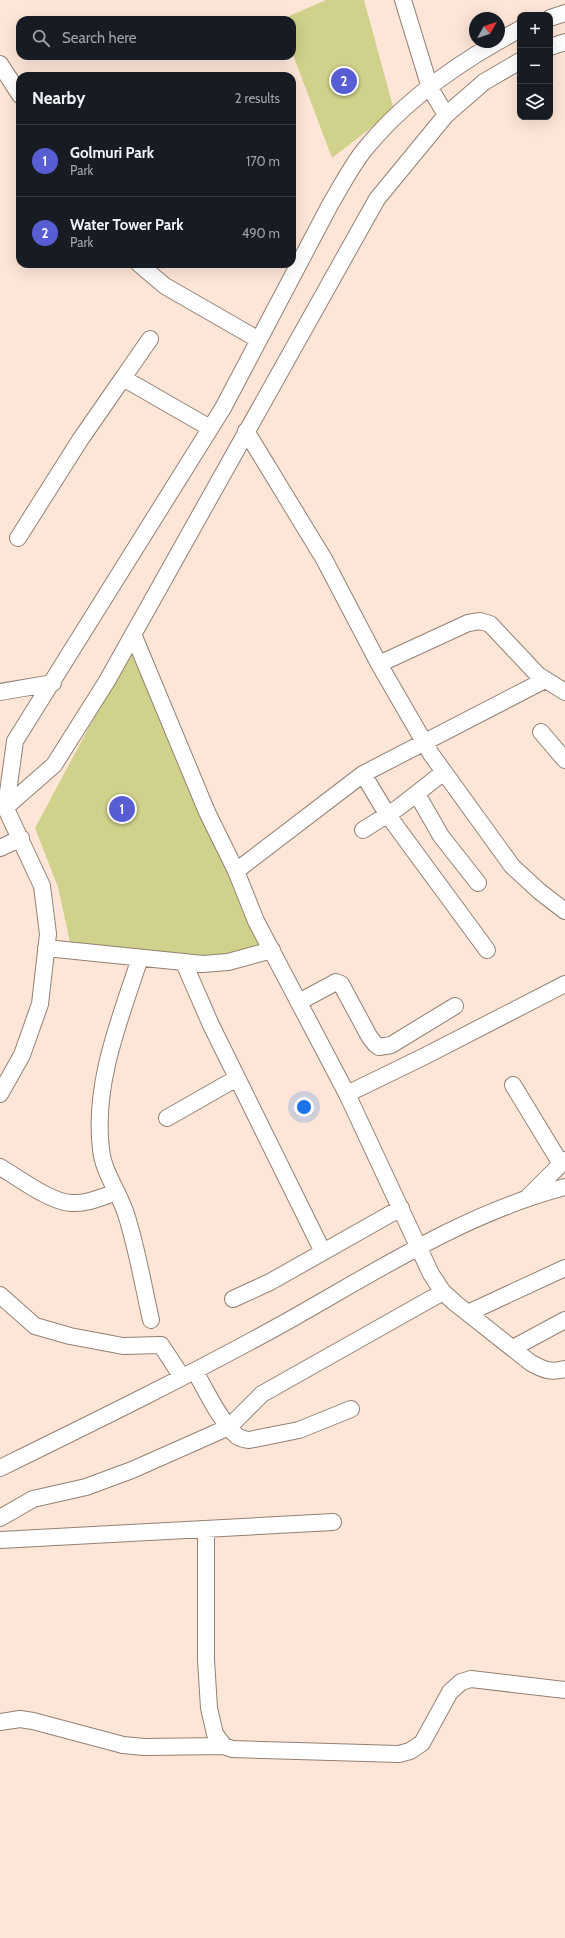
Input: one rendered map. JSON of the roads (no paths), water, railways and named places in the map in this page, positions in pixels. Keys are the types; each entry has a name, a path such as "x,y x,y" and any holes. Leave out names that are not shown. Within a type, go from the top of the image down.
{"street":[{"path":"404,0 430,88 446,115"},
{"path":"553,17 565,13"},
{"path":"505,37 517,31"},
{"path":"553,46 565,42"},
{"path":"0,1094 22,1055 40,1004 48,934 42,886 3,802 15,741 53,683 210,428 348,174 365,149 394,119 430,88 488,48"},
{"path":"3,802 54,764 107,681 377,199 446,115 484,82 517,63"},
{"path":"0,64 16,89"},
{"path":"144,268 165,286 259,340"},
{"path":"18,538 80,440 150,339"},
{"path":"123,378 210,428"},
{"path":"246,431 324,559 379,664 424,742 512,866 539,891 565,910"},
{"path":"379,664 468,623 480,621 490,624 538,676 565,692"},
{"path":"133,634 207,812 236,870 256,921 300,1002 347,1094 420,1247 431,1274 443,1292 513,1348 544,1370 555,1372 565,1369"},
{"path":"236,870 363,774 545,680"},
{"path":"0,692 53,683"},
{"path":"541,732 565,760"},
{"path":"363,830 417,794 444,772"},
{"path":"363,774 387,814 487,950"},
{"path":"417,794 441,836 478,883"},
{"path":"0,848 20,838"},
{"path":"46,948 203,964 228,962 272,950"},
{"path":"140,958 111,1046 100,1112 100,1133 103,1162 129,1223 151,1320"},
{"path":"184,963 211,1025 323,1252"},
{"path":"300,1002 329,984 336,982 341,984 375,1044 379,1047 385,1047 455,1006"},
{"path":"347,1094 423,1057 565,984"},
{"path":"167,1118 237,1078"},
{"path":"513,1085 563,1162 527,1199"},
{"path":"0,1167 59,1201 70,1203 92,1200 116,1192"},
{"path":"0,1468 188,1374 420,1247 488,1212 565,1187"},
{"path":"232,1299 270,1282 401,1208"},
{"path":"468,1313 565,1268"},
{"path":"0,1518 34,1499 86,1487 132,1470 229,1426 262,1394 443,1292"},
{"path":"0,1295 35,1326 70,1336 123,1346 161,1345 188,1374 241,1439 249,1440 299,1430 350,1409"},
{"path":"513,1348 565,1320"},
{"path":"0,1540 333,1522"},
{"path":"206,1529 206,1660 210,1708 215,1734 224,1746"},
{"path":"0,1722 20,1719 33,1721 123,1745 144,1747 224,1746 232,1749 399,1754 410,1751 422,1743 450,1692 461,1682 471,1679 565,1690"}],"place":[{"name":"Water Tower Park","path":"344,81"},
{"name":"Golmuri Park","path":"122,809"}]}
